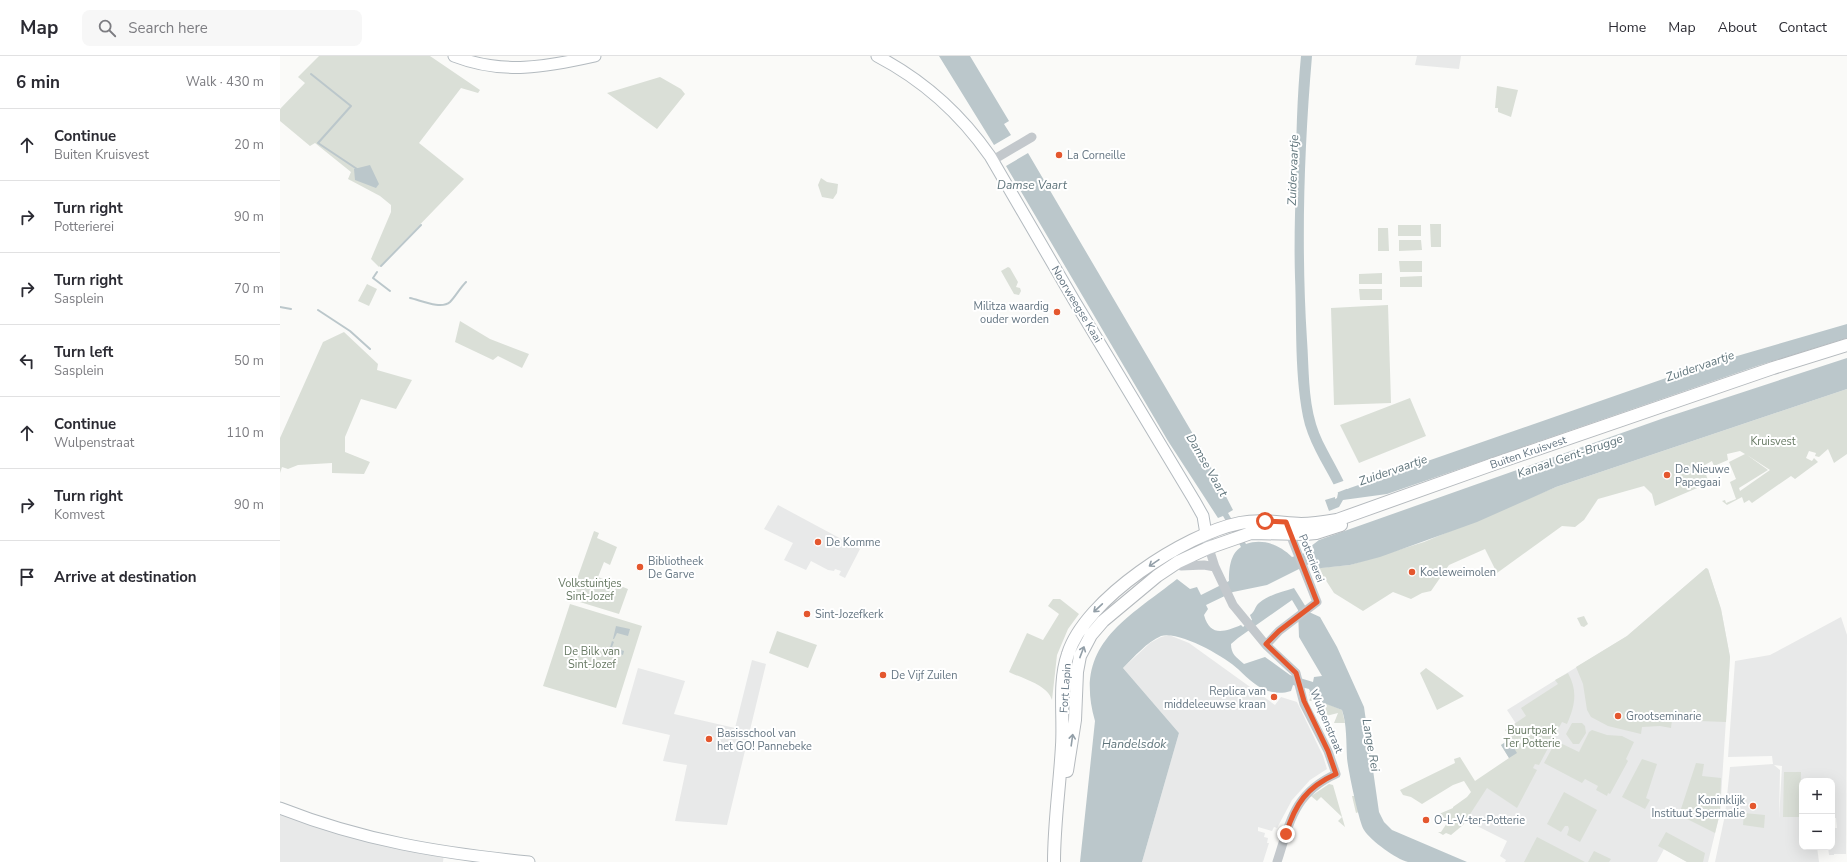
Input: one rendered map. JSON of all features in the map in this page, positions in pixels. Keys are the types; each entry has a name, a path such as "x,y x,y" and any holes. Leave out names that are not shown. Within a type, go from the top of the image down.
{"main road":[{"path":"454,56 476,63 518,69 546,66 595,56"},
{"name":"Noorweegse Kaai","path":"877,56 895,65 927,87 964,122 978,138 993,160 1075,302 1194,500 1203,516 1206,534"},
{"name":"Buiten Kruisvest","path":"1206,534 1232,526 1265,521 1311,524 1337,520 1620,420 1773,368 1847,345"},
{"name":"Buiten Kruisvest","path":"1208,548 1238,536 1251,533 1316,533 1774,374 1847,351"},
{"name":"Fort Lapin","path":"1054,862 1054,822 1062,743 1063,681 1065,663 1072,644 1088,618 1128,582 1163,556 1206,534"},
{"name":"Fort Lapin","path":"1060,862 1062,814 1075,720 1077,672 1080,656 1091,635 1102,621 1136,592 1178,562 1208,548"},
{"path":"280,808 336,828 376,840 444,853 529,862"}],"street":[{"path":"993,160 1032,137"},
{"name":"Potterierei","path":"1266,644 1279,631 1313,605 1303,568 1286,522"},
{"path":"1206,534 1208,548 1222,584 1249,626 1266,644"},
{"path":"1178,562 1181,566 1204,565 1215,567"},
{"name":"Wulpenstraat","path":"1266,644 1294,669 1304,701 1328,751 1336,774 1317,784 1295,808 1276,862"}],"shaded area":[{"path":"1417,56 1461,56 1459,69 1415,65"},
{"name":"De Komme","path":"778,505 860,549 845,578 839,575 841,571 835,569 834,571 828,570 811,561 806,570 784,560 793,543 764,529"},
{"name":"Grootseminarie","path":"1706,568 1708,569 1721,609 1730,657 1720,813 1708,862 1687,862 1664,849 1657,862 1505,862 1506,860 1500,856 1507,841 1461,818 1475,789 1530,745 1507,710 1627,636"},
{"path":"1841,617 1847,635 1846,854 1829,855 1828,850 1835,850 1835,828 1837,828 1835,818 1835,778 1799,778 1799,850 1817,850 1819,862 1715,862 1725,815 1730,767 1773,764 1772,756 1728,757 1735,661 1770,655","holes":["1774,765 1782,766 1779,819 1780,770"]},
{"path":"1169,635 1189,643 1275,705 1281,697 1297,702 1323,756 1327,769 1310,780 1292,800 1277,828 1274,827 1272,831 1258,827 1258,831 1265,833 1264,837 1268,838 1267,843 1269,843 1263,862 1142,862 1179,733 1123,668 1150,643 1161,637"},
{"name":"Basisschool van het GO! Pannebeke","path":"752,660 766,664 727,825 675,821 687,765 663,761 670,735 622,724 638,668 685,681 674,714 735,728"},
{"path":"294,814 444,853 443,862 280,862 280,815"}],"green space":[{"path":"319,56 430,56 480,90 478,93 461,88 419,143 464,179 379,267 371,259 391,212 391,205 380,196 348,179 351,172 315,143 310,146 280,121 280,109 305,83 298,77"},
{"path":"660,77 681,89 685,94 657,129 607,93"},
{"path":"1497,86 1518,90 1511,117 1498,112 1498,108 1495,108"},
{"path":"821,178 827,182 838,184 837,193 833,199 822,197 818,185"},
{"path":"1430,224 1441,224 1441,247 1431,247"},
{"path":"1398,225 1421,225 1421,236 1398,236"},
{"path":"1378,228 1388,228 1389,251 1378,251"},
{"path":"1399,240 1421,240 1422,250 1399,251"},
{"path":"1399,261 1422,261 1422,272 1400,272"},
{"path":"1008,267 1018,282 1016,287 1020,288 1021,291 1019,295 1014,294 1001,271"},
{"path":"1382,273 1382,284 1359,284 1359,274"},
{"path":"1422,276 1422,287 1400,287 1400,277"},
{"path":"367,284 377,289 369,306 358,301"},
{"path":"1359,289 1382,289 1382,300 1360,300"},
{"path":"1388,305 1391,403 1334,405 1331,308"},
{"path":"460,321 490,339 529,354 522,368 498,356 493,360 455,342"},
{"path":"344,332 378,364 377,370 412,380 396,409 361,399 345,437 345,452 370,462 364,474 332,473 332,463 298,465 288,469 282,467 280,473 280,438 323,342"},
{"name":"Kruisvest","path":"1847,389 1847,454 1834,463 1828,449 1819,457 1815,456 1816,453 1809,451 1806,458 1812,461 1814,458 1818,462 1795,479 1791,476 1752,503 1749,500 1744,503 1742,497 1727,505 1722,501 1725,500 1726,503 1736,499 1730,482 1736,479 1729,462 1745,454 1740,451 1727,454 1728,460 1714,466 1712,461 1703,466 1709,483 1655,506 1652,494 1644,486 1598,499 1584,520 1575,527 1562,526 1497,573 1485,549 1449,565 1431,591 1422,593 1411,599 1393,592 1363,611 1334,593 1318,568 1350,565 1424,542 1556,487","holes":["1747,455 1770,470 1740,491 1739,488 1768,470"]},
{"path":"1410,398 1426,436 1359,463 1340,425"},
{"name":"Volkstuintjes Sint-Jozef","path":"594,531 599,533 597,538 617,547 610,565 604,562 598,577 628,589 619,614 570,599"},
{"path":"1706,568 1708,569 1721,609 1730,657 1726,722 1672,720 1671,728 1660,726 1642,727 1641,734 1608,726 1591,717 1587,710 1583,684 1576,667 1627,636"},
{"path":"1053,599 1060,599 1079,614 1068,629 1057,655 1052,700 1040,686 1009,672 1027,633 1043,640 1059,614 1048,606"},
{"name":"De Bilk van Sint-Jozef","path":"570,604 642,626 616,708 543,686"},
{"path":"1584,616 1588,624 1584,627 1581,626 1577,618"},
{"path":"777,631 817,645 808,668 769,653"},
{"path":"1426,668 1464,696 1437,710 1420,673"},
{"name":"Buurtpark Ter Potterie","path":"1568,673 1574,692 1570,717 1567,724 1562,722 1539,765 1535,764 1533,768 1537,770 1517,808 1487,788 1463,825 1451,835 1446,833 1443,835 1438,832 1441,832 1447,823 1445,821 1446,819 1439,814 1453,808 1471,792 1464,781 1453,785 1422,804 1411,797 1403,795 1400,790 1455,763 1454,759 1460,757 1475,781 1509,758 1501,745 1511,738 1505,730 1526,716 1521,708 1558,684 1555,680"},
{"path":"1312,697 1342,710 1345,723 1334,723 1338,713 1326,716 1326,709 1323,704 1314,700 1310,701 1309,700"},
{"path":"1572,723 1582,723 1585,726 1586,733 1579,744 1573,744 1566,734"},
{"path":"1592,730 1607,735 1622,736 1634,742 1626,759 1628,761 1610,794 1608,793 1607,796 1596,790 1598,786 1585,779 1582,783 1544,763 1556,741 1579,752 1589,732"},
{"path":"1642,759 1657,764 1646,798 1650,800 1645,809 1622,797"},
{"path":"1696,763 1704,764 1702,776 1721,778 1720,813 1715,833 1679,815"},
{"path":"1784,772 1801,772 1801,778 1799,778 1799,817 1783,817"},
{"path":"1329,784 1333,785 1345,827 1338,821 1342,817 1321,797 1317,801 1311,796"},
{"path":"1564,792 1597,810 1580,842 1567,835 1569,829 1568,826 1565,826 1561,832 1547,824"},
{"path":"1352,796 1355,796 1359,812 1356,813"},
{"path":"1744,813 1765,815 1764,828 1743,825"},
{"path":"1666,832 1705,853 1703,862 1687,862 1658,846"},
{"path":"1537,837 1585,862 1524,862"},
{"path":"1594,851 1611,859 1609,862 1588,862"}],"water":[{"path":"939,56 970,56 1009,121 1004,124 1011,135 994,145"},
{"path":"1301,56 1312,56 1304,198 1305,305 1310,393 1313,414 1319,432 1347,489 1689,370 1847,324 1847,338 1757,366 1387,494 1343,500 1339,507 1329,511 1325,500 1335,497 1335,499 1337,498 1338,493 1308,434 1301,408 1299,389 1296,332 1295,241 1297,118"},
{"path":"1028,153 1200,446 1233,510 1228,513 1246,544 1252,542 1265,542 1277,546 1292,557 1305,553 1306,550 1319,540 1664,418 1847,358 1847,389 1556,487 1477,522 1380,557 1350,565 1312,569 1309,564 1267,585 1233,592 1206,605 1208,609 1204,615 1210,627 1214,630 1223,631 1241,625 1243,627 1252,620 1250,615 1259,603 1272,595 1294,588 1309,612 1320,617 1337,647 1364,707 1379,812 1384,822 1392,830 1467,862 1408,862 1391,853 1367,834 1362,825 1352,784 1347,758 1345,722 1342,710 1316,700 1309,695 1309,689 1293,685 1291,691 1276,693 1262,688 1250,680 1232,664 1213,652 1190,641 1169,635 1161,636 1151,642 1123,668 1179,733 1142,862 1080,862 1095,721 1090,695 1091,673 1098,653 1108,637 1122,622 1177,579 1190,589 1197,587 1201,595 1229,581 1232,558 1241,547 1223,516 1218,518 1168,441 1006,166","holes":["1292,600 1298,610 1299,637 1322,676 1314,677 1313,682 1290,675 1265,657 1244,664 1234,655 1231,644"]},
{"path":"370,165 379,184 376,188 355,180 354,169"},
{"path":"616,626 630,629 628,636 617,633 613,639"},
{"path":"612,641 614,642 612,647 624,651 623,655 609,651"},
{"path":"1509,740 1517,753 1509,758 1501,745"}],"pier":[{"path":"1346,480 1349,488 1336,493 1332,485"}],"waterway":[{"path":"311,74 351,106 318,143 357,169"},
{"path":"381,266 421,225"},
{"path":"377,272 373,278 390,291"},
{"path":"410,298 430,304 446,304 452,300 466,282"},
{"path":"280,307 291,309"},
{"path":"318,310 350,331 370,349"}],"place":[{"name":"La Corneille","path":"1059,155"},
{"name":"Militza waardig ouder worden","path":"1057,312"},
{"name":"De Nieuwe Papegaai","path":"1667,475"},
{"name":"De Komme","path":"818,542"},
{"name":"Bibliotheek De Garve","path":"640,567"},
{"name":"Koeleweimolen","path":"1412,572"},
{"name":"Sint-Jozefkerk","path":"807,614"},
{"name":"De Vijf Zuilen","path":"883,675"},
{"name":"Replica van middeleeuwse kraan","path":"1274,697"},
{"name":"Grootseminarie","path":"1618,716"},
{"name":"Basisschool van het GO! Pannebeke","path":"709,739"},
{"name":"Koninklijk Instituut Spermalie","path":"1753,806"},
{"name":"O-L-V-ter-Potterie","path":"1426,820"}],"route":[{"path":"1265,521 1286,522 1317,602 1279,631 1266,644 1294,669 1304,701 1328,751 1336,774 1317,784 1300,801 1295,808 1286,834"}],"water label":[{"name":"Zuidervaartje","path":"1293,170"},
{"name":"Damse Vaart","path":"1032,185"},
{"name":"Zuidervaartje","path":"1700,366"},
{"name":"Kanaal Gent-Brugge","path":"1570,456"},
{"name":"Damse Vaart","path":"1207,465"},
{"name":"Zuidervaartje","path":"1393,470"},
{"name":"Handelsdok","path":"1134,744"},
{"name":"Lange Rei","path":"1371,745"}]}
